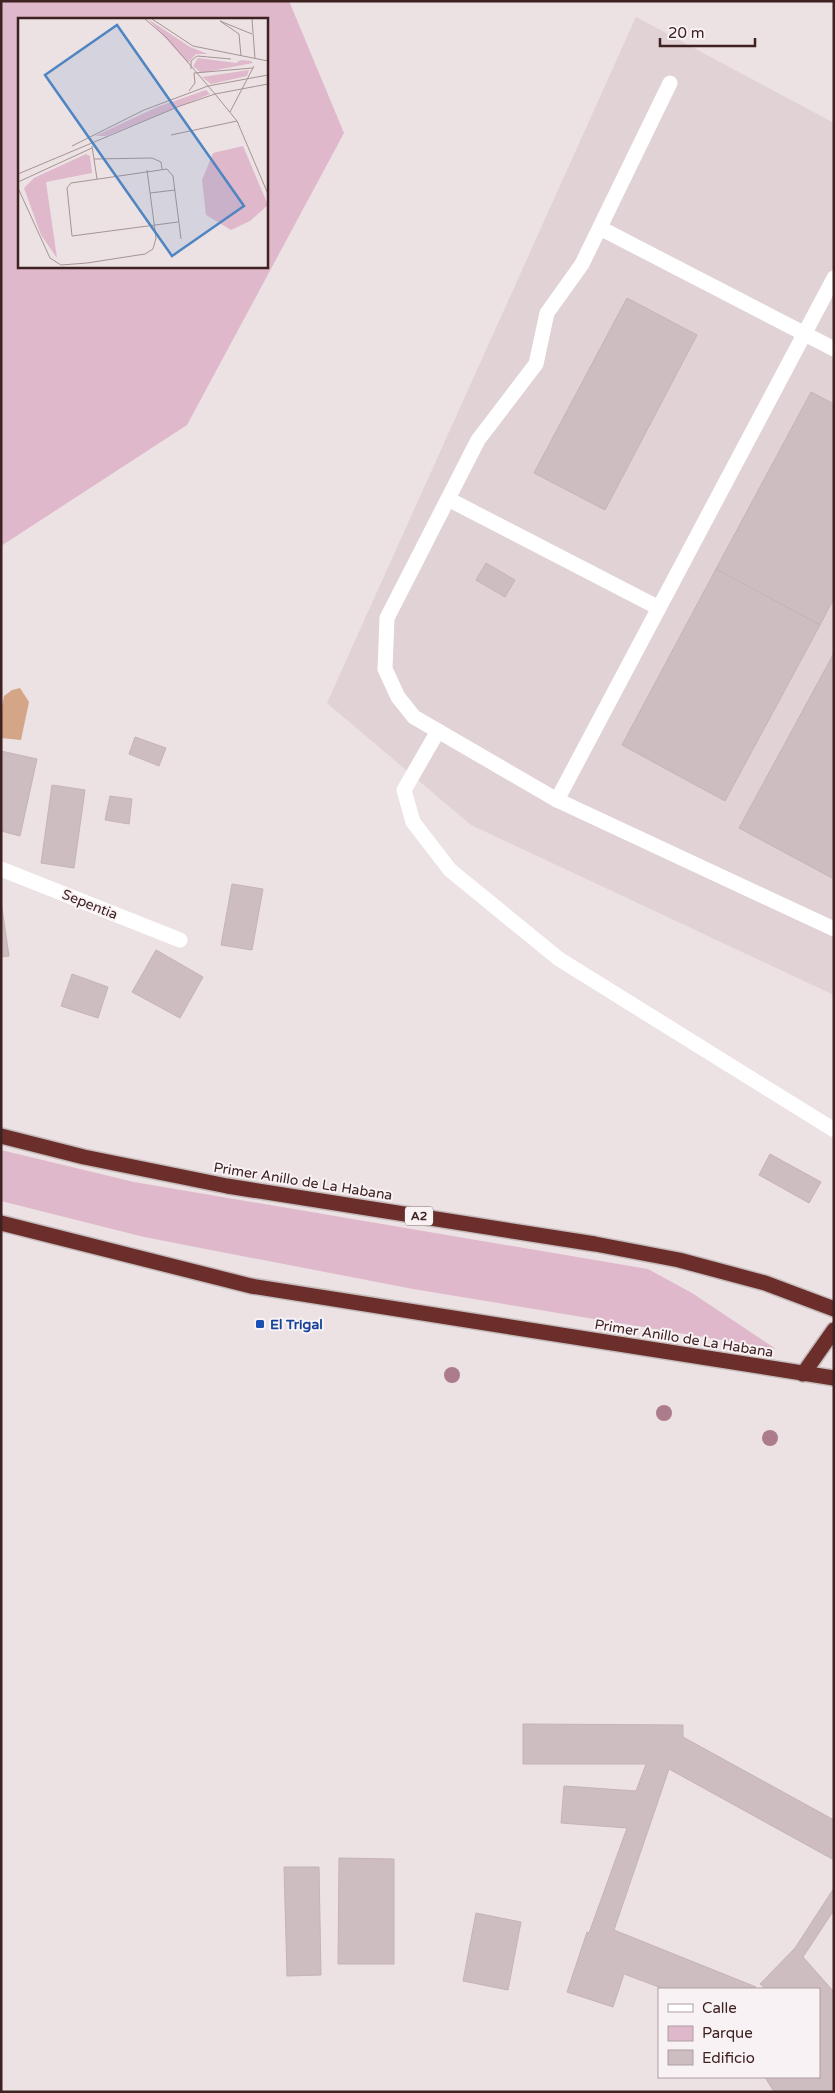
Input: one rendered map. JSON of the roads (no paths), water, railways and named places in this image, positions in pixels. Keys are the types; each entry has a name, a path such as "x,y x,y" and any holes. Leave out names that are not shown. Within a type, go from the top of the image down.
{"highway":[{"name":"Primer Anillo de La Habana","path":"1,1136 84,1157 227,1186 595,1244 679,1260 765,1283 834,1309"},
{"name":"Primer Anillo de La Habana","path":"1,1223 251,1286 834,1378"},
{"path":"802,1374 834,1330"}],"street":[{"path":"670,83 582,264 548,313 536,364 478,440 387,618 385,669 398,697 414,718 557,800 834,929"},
{"path":"600,228 834,349"},
{"path":"557,800 834,278"},
{"path":"448,499 659,608"},
{"path":"438,731 404,790 413,822 450,870 560,959 834,1130"},
{"name":"Sepentia","path":"1,869 180,940"}],"place":[{"name":"El Trigal","path":"260,1324"}]}
